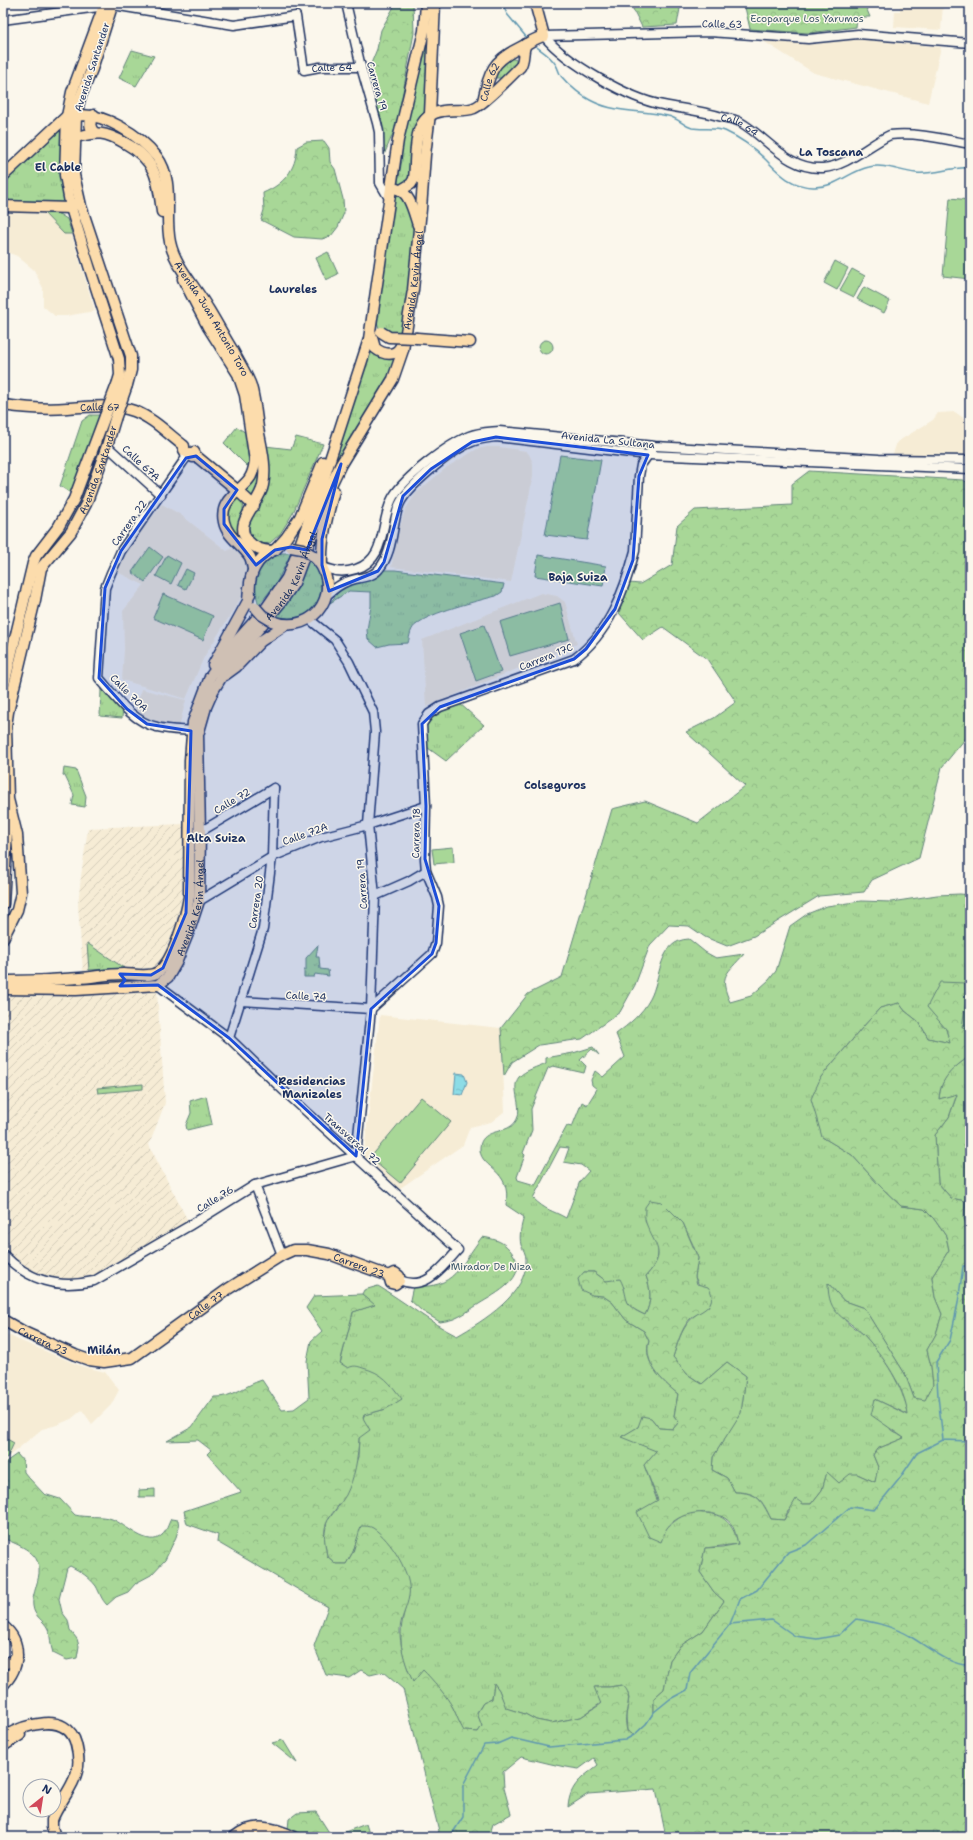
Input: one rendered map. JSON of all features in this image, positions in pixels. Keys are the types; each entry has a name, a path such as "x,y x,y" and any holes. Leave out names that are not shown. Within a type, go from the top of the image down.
{"main road":[{"name":"Avenida Kevin Ángel","path":"10,981 35,981 120,974 151,975 160,971 168,959 186,913 189,897 190,760 192,731 199,704 210,677 235,643 271,601 287,578 309,520 370,332 393,191 398,140 424,31 426,3"},
{"name":"Avenida Kevin Ángel","path":"158,985 168,978 176,963 199,901 200,832 198,735 206,707 230,663 281,602 294,583 304,560 324,501 341,464 393,378 403,350 419,227 430,114 435,3"},
{"path":"483,100 520,67 523,60 523,51 533,40 535,3"},
{"name":"Avenida Santander","path":"4,934 17,910 21,893 17,835 8,798 5,688 33,563 36,556 60,526 74,499 110,418 123,384 120,375 119,359 99,301 71,208 65,175 72,116 92,69 109,4"},
{"name":"Calle 62","path":"430,114 444,110 473,108 483,100 489,74 494,65 504,56 533,40"},
{"path":"504,56 515,56 523,60"},
{"path":"489,74 494,81 503,83"},
{"path":"393,191 411,184 414,179 419,130 423,120 430,114"},
{"path":"94,115 91,119 90,127 95,133"},
{"name":"Avenida Juan Antonio Toro","path":"72,116 94,115 109,121 143,142 162,166 168,185 170,242 176,258 207,306 251,386 264,460 263,485 254,506 244,520 242,530 244,537 250,544 260,550 273,550"},
{"path":"3,176 72,116"},
{"name":"Avenida Santander","path":"5,688 35,600 41,568 70,532 86,504 107,446 110,418 109,406 131,370 131,356 120,330 79,199 74,175 75,137 72,116"},
{"name":"Avenida Juan Antonio Toro","path":"75,137 95,133 108,134 138,150 150,162 159,186 167,251 208,327 238,374 245,395 255,461 254,471 249,479 237,490 228,501 224,509 224,524 229,533 250,558 253,569"},
{"path":"393,191 410,204 419,227"},
{"path":"3,206 71,208 79,199"},
{"path":"373,317 375,324 381,332 389,337 470,342"},
{"path":"370,332 375,348 387,354 398,350 407,328"},
{"name":"Calle 67","path":"3,405 32,409 109,406 125,408 144,416 188,453 237,490 254,506"},
{"path":"210,677 215,659 248,601 253,569 262,558 286,538 300,517 322,464 332,447"},
{"path":"249,588 255,607 262,615 272,621 284,625 300,623 312,617 320,610 326,596 328,582 323,566 322,538 341,464"},
{"path":"273,550 292,547 302,549 312,554 323,566"},
{"path":"220,679 236,667 260,641 284,625"},
{"path":"3,904 8,841 8,798"},
{"path":"120,974 123,980 120,986"},
{"path":"101,988 98,980 102,975"},
{"path":"3,990 158,985"},
{"name":"Carrera 23","path":"282,1255 293,1250 318,1252 389,1276 389,1280 393,1284 400,1280"},
{"name":"Calle 77","path":"132,1358 228,1289 282,1255"},
{"name":"Carrera 23","path":"3,1320 26,1333 89,1360 104,1362 132,1358"},
{"path":"3,1626 10,1632 17,1647 17,1656 13,1672 3,1685"},
{"path":"3,1664 12,1661 17,1656"},
{"path":"3,1737 22,1728 46,1723 55,1723 70,1731 75,1739 78,1752 77,1771 52,1820 52,1827 56,1837"},
{"path":"3,1746 25,1733 38,1729 56,1729 66,1736 74,1753 74,1759 68,1777 62,1787"},
{"path":"47,1818 45,1828 49,1837"},
{"path":"234,1837 246,1830 265,1827 280,1830 294,1837"},
{"path":"249,1837 264,1834 278,1837"}],"street":[{"name":"Carrera 19","path":"346,3 361,67 379,132 379,175 384,183 393,191"},
{"name":"Calle 64","path":"109,4 234,25 296,16 304,70 320,67 361,67"},
{"path":"3,20 109,4"},
{"name":"Calle 63","path":"533,40 710,32 808,39 858,34 970,43"},
{"name":"Calle 64","path":"533,40 551,44 580,66 639,97 662,105 703,111 740,121 774,149 795,162 809,166 822,168 837,165 881,139 895,135 930,137 970,144"},
{"name":"Avenida La Sultana","path":"323,566 343,573 363,567 372,560 377,554 390,504 398,489 428,463 456,443 469,436 482,432 499,431 655,446 880,459 938,464 970,469"},
{"name":"Avenida La Sultana","path":"326,596 336,587 346,582 368,577 378,571 384,562 398,506 403,496 431,469 472,442 496,437 648,455 938,464 970,460"},
{"name":"Calle 67A","path":"107,446 161,495"},
{"name":"Carrera 17C","path":"422,724 429,714 440,707 574,658 586,649 608,622 615,609 633,560 635,551 639,476 641,465 655,446"},
{"name":"Carrera 22","path":"99,678 106,588 121,551 161,495 188,453"},
{"name":"Carrera 19","path":"312,617 319,628 335,640 349,662 373,712 375,740 368,825 375,896 370,1009 356,1156"},
{"name":"Calle 70A","path":"99,678 127,709 147,724 157,727 192,731"},
{"name":"Carrera 18","path":"370,1009 432,954 436,943 437,897 426,871 425,859 426,806 422,724"},
{"name":"Calle 72","path":"200,832 274,788"},
{"name":"Carrera 20","path":"229,1038 263,929 272,857 274,788"},
{"name":"Calle 72A","path":"199,901 272,857 321,837 368,825 426,806"},
{"path":"375,896 409,881 426,871"},
{"name":"Transversal 72","path":"158,985 229,1038 284,1091 458,1250"},
{"name":"Calle 74","path":"241,1001 370,1009"},
{"name":"Calle 76","path":"3,1254 16,1268 38,1279 59,1284 78,1285 94,1281 189,1226 255,1185 356,1156"},
{"path":"255,1185 282,1255"},
{"name":"Carrera 23","path":"400,1280 411,1283 429,1280 436,1275 458,1250"}],"highlighted area":[{"path":"496,437 648,455 639,476 633,560 615,609 586,649 574,659 440,707 422,724 426,806 425,859 439,906 436,943 432,954 371,1009 356,1156 229,1038 158,985 120,986 125,980 120,974 151,975 163,968 186,913 191,731 147,724 127,709 99,678 105,588 121,551 186,458 196,456 237,490 224,509 224,524 256,565 275,550 291,547 307,550 341,464 322,539 322,565 329,591 378,571 384,562 403,496 431,469 472,442"}],"shaded area":[{"path":"900,3 943,5 941,30 894,27 895,11 900,11"},
{"path":"760,39 813,44 859,39 941,47 928,103 814,73"},
{"path":"3,212 59,214 67,219 95,311 66,316 55,316 43,306 43,288 34,270 17,256 9,253 3,254"},
{"path":"955,412 965,419 967,430 967,457 929,457 893,454 897,442 933,420 938,413"},
{"path":"499,447 526,451 533,463 533,477 511,582 391,567 405,510 416,493 447,467 477,449"},
{"path":"162,504 181,515 227,551 232,548 246,558 249,568 241,598 204,657 186,699 122,680 124,649 123,611 144,585 117,572 121,557"},
{"path":"541,593 557,596 565,602 577,644 426,707 422,640"},
{"path":"141,689 186,700 179,727 155,724 142,718 135,712"},
{"path":"184,824 183,899 180,916 167,952 159,966 156,978 165,1103 149,1145 190,1225 94,1281 38,1279 3,1254 3,977 68,975 83,972 78,905 88,828"},
{"path":"380,1015 501,1028 505,1111 491,1122 470,1127 463,1145 396,1191 363,1160"},
{"path":"3,1332 16,1339 81,1366 105,1372 119,1390 111,1405 92,1424 82,1410 71,1419 42,1429 3,1461"}],"green space":[{"path":"396,3 413,3 414,33 396,126 382,160 382,130 368,71 377,49 381,30"},
{"path":"431,3 426,111 419,121 410,182 397,186 402,160 400,149"},
{"path":"630,3 681,3 677,25 642,27"},
{"name":"Ecoparque Los Yarumos","path":"744,3 864,3 870,17 857,17 856,27 809,33 750,29"},
{"path":"132,50 154,56 136,86 119,78"},
{"path":"510,58 520,61 502,78 495,78 495,71"},
{"path":"64,124 68,204 3,203 3,181"},
{"path":"324,141 329,148 330,162 335,169 343,199 344,213 338,227 331,236 322,239 294,237 261,220 264,210 263,193 283,181 288,175 294,163 297,147 306,142"},
{"path":"393,191 400,192 417,228 402,336 391,335 379,328 375,316"},
{"path":"950,198 970,200 970,279 943,276"},
{"path":"44,213 59,214 67,219 72,234 64,234"},
{"path":"328,252 338,274 326,280 316,258"},
{"path":"835,261 848,268 837,290 824,283"},
{"path":"852,269 865,276 854,297 840,290"},
{"path":"864,287 890,301 884,313 857,299"},
{"path":"546,340 551,342 553,347 551,352 546,354 541,352 539,347 541,342"},
{"path":"370,341 373,350 400,354 393,370 327,488 327,475"},
{"path":"90,415 101,415 72,494 60,486 82,421"},
{"path":"237,427 246,433 249,463 247,466 224,443"},
{"path":"296,437 323,444 293,513 280,534 270,543 263,544 254,541 248,534 247,527 257,506 265,446 291,449"},
{"path":"560,455 601,460 587,540 545,535"},
{"path":"260,464 260,482 254,498 243,489"},
{"path":"809,471 963,480 970,484 970,733 942,767 919,858 872,880 864,892 819,896 754,936 727,946 705,937 689,926 669,925 650,945 635,985 620,1012 582,1039 539,1045 512,1062 504,1076 501,1028 528,994 562,977 612,809 645,801 698,823 745,786 686,732 714,718 736,702 707,659 663,627 643,640 619,613 629,583 640,584 672,565 677,526 695,510 792,505 792,484"},
{"path":"235,497 241,498 244,503 239,527 241,537 262,552 254,560 229,525 227,509"},
{"path":"150,547 163,557 145,582 132,572"},
{"path":"282,553 291,553 277,582 259,605 255,588 258,573 267,561"},
{"path":"167,555 181,563 171,584 156,576"},
{"path":"538,555 606,566 603,586 535,576"},
{"path":"308,557 317,569 321,581 321,592 317,603 310,611 300,616 288,618 274,615"},
{"path":"186,569 194,573 186,589 178,585"},
{"path":"383,570 395,570 504,584 502,592 496,596 455,607 424,620 413,628 408,643 389,644 377,647 368,639 367,630 371,606 371,592 349,591 330,603 340,590 356,582 370,580"},
{"path":"163,594 213,616 203,640 153,618"},
{"path":"560,603 569,639 510,656 500,622"},
{"path":"484,625 501,672 476,681 460,633"},
{"path":"104,689 123,708 122,718 100,716 101,690"},
{"path":"459,703 484,725 446,761 428,748 426,729 431,718 436,713"},
{"path":"64,768 76,770 86,796 85,807 72,805 74,795 65,776 63,775"},
{"path":"453,847 454,862 434,864 432,849"},
{"path":"937,895 970,895 970,1029 962,1027 928,1007 946,1029 950,1043 928,1038 919,1022 905,1011 899,1003 880,1008 821,1077 822,1137 852,1155 879,1185 901,1206 924,1209 934,1219 946,1236 949,1250 932,1277 935,1297 942,1314 936,1334 927,1350 931,1366 933,1385 925,1401 914,1398 905,1374 864,1308 844,1301 828,1283 845,1320 864,1335 892,1372 902,1393 909,1415 875,1399 891,1430 904,1438 877,1449 873,1455 878,1467 875,1482 857,1474 839,1483 827,1473 822,1490 811,1504 803,1504 788,1511 784,1520 771,1519 762,1502 758,1498 743,1492 735,1492 727,1478 712,1470 713,1457 741,1412 746,1376 727,1362 702,1384 687,1374 673,1357 682,1333 689,1321 709,1306 695,1277 698,1258 693,1245 683,1223 662,1202 645,1221 656,1243 658,1255 652,1268 646,1276 649,1286 650,1300 645,1315 629,1305 624,1287 606,1281 594,1272 584,1272 592,1295 603,1296 612,1302 626,1320 644,1331 649,1341 648,1356 651,1364 660,1377 678,1394 674,1416 679,1422 673,1429 659,1428 651,1418 622,1436 657,1451 644,1465 667,1527 682,1516 689,1513 717,1515 727,1521 731,1526 738,1544 705,1548 700,1572 714,1592 724,1601 703,1631 680,1646 670,1660 664,1689 654,1698 654,1712 646,1724 634,1735 627,1731 626,1716 629,1698 622,1685 595,1687 601,1703 581,1717 551,1723 536,1720 525,1714 505,1708 499,1690 494,1684 492,1699 483,1703 477,1712 482,1726 478,1732 463,1731 453,1707 448,1701 416,1685 410,1676 402,1651 401,1642 402,1624 409,1596 356,1542 353,1552 346,1564 336,1564 327,1556 324,1538 327,1521 338,1507 358,1457 359,1438 364,1415 386,1409 348,1368 340,1364 353,1312 374,1305 362,1294 364,1290 378,1286 437,1325 457,1336 479,1323 512,1295 520,1284 525,1272 526,1257 520,1238 524,1217 506,1205 507,1193 505,1184 496,1171 485,1162 480,1150 480,1144 486,1136 508,1128 515,1123 519,1110 516,1082 519,1077 546,1063 546,1058 573,1053 593,1047 599,1055 592,1049 580,1060 586,1066 584,1073 553,1066 548,1068 531,1109 532,1130 523,1153 525,1155 517,1177 518,1180 535,1185 567,1126 572,1127 582,1102 587,1105 597,1089 592,1085 591,1080 595,1071 603,1077 625,1057 616,1034 635,1018 647,1004 654,991 662,962 671,946 679,941 689,939 705,952 716,958 744,954 726,975 726,993 730,1002 751,996 769,980 776,971 790,926 807,914 827,906 861,901 891,902","holes":["560,1147 569,1148 564,1162 581,1165 589,1171 580,1181 566,1218 545,1208 533,1198"]},
{"path":"87,943 124,968 89,970"},
{"path":"318,945 316,957 319,957 320,969 328,970 329,976 315,974 314,977 304,977 304,970 306,970 306,958"},
{"path":"940,982 965,983 966,1001 962,1027 970,1029 970,1056 948,1074 942,1085 939,1099 957,1094 949,1117 935,1135 938,1183 951,1198 965,1201 964,1219 970,1231 970,1837 666,1837 656,1789 588,1794 568,1807 569,1799 574,1787 582,1778 598,1765 594,1758 579,1769 521,1757 503,1772 504,1788 511,1814 493,1824 489,1837 436,1837 439,1831 403,1689 383,1672 370,1675 361,1670 349,1678 326,1675 314,1646 328,1607 217,1542 218,1535 187,1524 184,1511 241,1492 207,1454 211,1450 198,1440 167,1441 192,1427 214,1397 221,1397 233,1393 262,1380 282,1410 294,1409 309,1398 307,1361 311,1341 322,1331 306,1308 314,1296 362,1294 375,1305 353,1312 340,1363 348,1368 357,1366 376,1373 390,1383 402,1399 386,1409 364,1415 363,1418 370,1430 359,1438 356,1467 352,1481 346,1495 326,1524 324,1538 327,1556 336,1564 346,1564 353,1552 361,1526 369,1526 373,1528 386,1540 399,1558 404,1568 409,1588 409,1596 401,1624 400,1634 403,1652 410,1676 413,1682 423,1670 447,1698 464,1731 478,1732 482,1726 477,1713 483,1703 492,1699 494,1683 499,1690 506,1708 525,1714 536,1720 551,1723 581,1717 601,1704 594,1687 622,1685 628,1695 626,1719 627,1731 634,1735 646,1724 654,1712 654,1698 664,1689 670,1660 680,1646 703,1631 724,1601 714,1592 700,1572 705,1548 738,1544 734,1530 729,1521 712,1513 695,1513 679,1518 672,1522 666,1530 661,1542 649,1537 637,1512 658,1500 644,1465 656,1451 621,1437 638,1427 642,1416 651,1418 659,1428 673,1429 679,1422 674,1416 678,1394 660,1377 651,1364 648,1349 649,1341 644,1331 626,1320 612,1302 603,1296 592,1295 581,1290 578,1279 584,1272 594,1272 606,1281 620,1279 629,1304 632,1308 645,1315 650,1300 649,1286 646,1276 657,1261 658,1250 645,1221 645,1207 650,1200 662,1202 683,1223 698,1258 695,1277 697,1284 708,1287 712,1295 712,1299 708,1307 690,1319 684,1327 673,1357 687,1374 702,1384 727,1362 746,1376 741,1413 713,1457 712,1470 727,1478 735,1492 749,1494 762,1502 771,1519 784,1520 796,1499 803,1504 811,1504 822,1490 827,1472 839,1483 850,1474 857,1474 875,1482 878,1467 873,1455 877,1449 904,1438 871,1415 875,1399 908,1415 906,1404 898,1383 878,1352 864,1335 839,1315 834,1309 831,1303 828,1283 844,1301 864,1308 905,1374 914,1398 925,1400 933,1385 931,1366 927,1350 936,1334 942,1314 935,1297 932,1277 949,1250 946,1236 934,1219 924,1209 901,1206 879,1185 852,1155 822,1137 811,1099 821,1077 880,1008 899,1003 905,1011 919,1022 928,1038 950,1043 946,1029 927,1007"},
{"path":"970,1056 970,1231 964,1219 965,1201 951,1198 938,1183 935,1135 949,1117 957,1095 939,1099 942,1084 953,1069"},
{"path":"143,1084 143,1089 98,1093 97,1088"},
{"path":"206,1096 212,1124 187,1130 186,1125 191,1113 190,1101"},
{"path":"421,1097 451,1122 400,1183 370,1158"},
{"name":"Mirador De Niza","path":"482,1237 500,1242 513,1254 517,1262 517,1270 514,1277 508,1284 461,1316 452,1320 440,1322 422,1311 410,1300 413,1286 438,1284 455,1274"},
{"path":"7,1439 14,1443 7,1458 3,1456 3,1448"},
{"path":"17,1454 23,1461 24,1472 44,1494 60,1499 75,1515 112,1519 137,1534 151,1539 157,1539 164,1533 171,1519 178,1520 179,1527 176,1537 165,1560 151,1575 136,1583 128,1592 116,1597 107,1605 96,1586 90,1580 81,1572 70,1566 67,1568 59,1599 62,1612 68,1620 70,1630 77,1639 79,1646 77,1658 67,1660 53,1653 48,1629 35,1613 33,1606 33,1597 39,1573 39,1565 32,1553 3,1538 3,1464"},
{"path":"155,1489 155,1497 139,1497 139,1490"},
{"path":"283,1740 297,1763 272,1743"},
{"path":"316,1812 332,1837 302,1837 288,1829 289,1819 297,1813"},
{"path":"366,1824 370,1837 337,1837 337,1835"}],"water":[{"path":"456,1073 464,1074 467,1082 462,1095 454,1094"}],"waterway":[{"path":"502,3 507,14 527,38"},
{"path":"534,45 552,59 561,76 568,84 590,100 603,106 621,110 668,116 675,118 686,126 692,128 717,129 725,131 751,147 780,174 791,181 805,186 821,187 829,185 862,169 875,166 923,173 957,168 970,168"},
{"path":"943,1440 936,1362 950,1340 958,1303 963,1266 970,1266"},
{"path":"450,1837 463,1817 463,1785 484,1745 497,1744 511,1738 549,1747 625,1740 634,1735 646,1724 654,1712 670,1699 687,1690 690,1673 730,1624 740,1599 757,1590 788,1552 806,1545 850,1507 874,1510 900,1478 917,1453 943,1440 970,1441"},
{"path":"730,1624 772,1620 795,1636 817,1639 839,1635 856,1619 880,1624 898,1630 945,1658 962,1665 970,1665"}],"district":[{"name":"La Toscana","path":"831,152"},
{"name":"El Cable","path":"58,167"},
{"name":"Laureles","path":"293,289"},
{"name":"Baja Suiza","path":"578,577"},
{"name":"Colseguros","path":"555,785"},
{"name":"Alta Suiza","path":"216,838"},
{"name":"Residencias Manizales","path":"312,1087"},
{"name":"Milán","path":"104,1350"}]}
